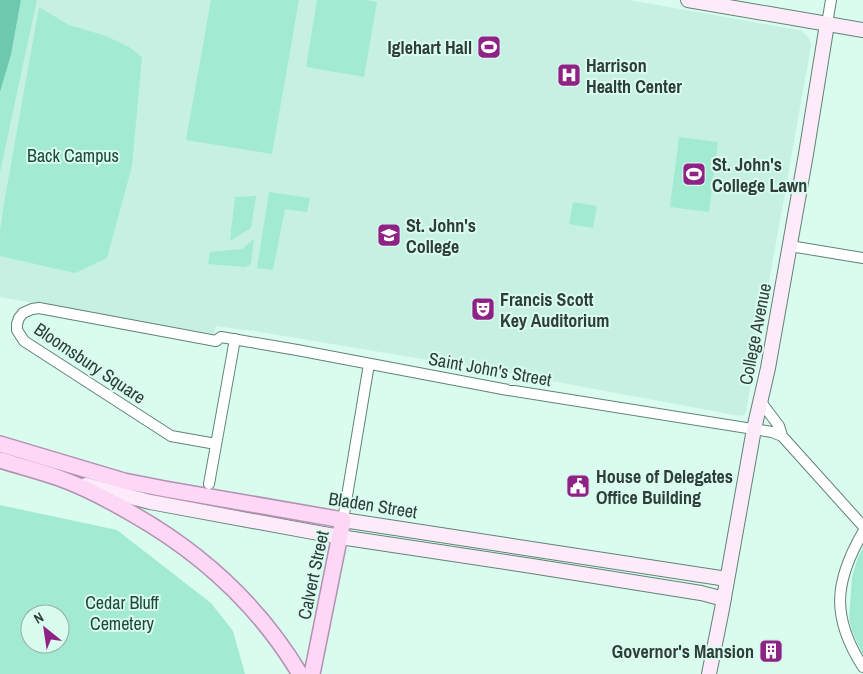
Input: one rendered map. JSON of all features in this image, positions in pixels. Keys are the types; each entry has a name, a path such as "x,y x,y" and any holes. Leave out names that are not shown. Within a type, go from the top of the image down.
{"main road":[{"path":"688,0 863,30"},
{"name":"College Avenue","path":"709,674 754,429 768,368 827,24"},
{"path":"0,444 10,458 104,497 156,527 198,557 232,587 276,636 300,674"},
{"name":"Bladen Street","path":"10,458 165,489 343,520 727,579"},
{"name":"Bladen Street","path":"59,478 150,502 340,537 701,593 724,599"},
{"name":"Calvert Street","path":"312,674 343,520"}],"street":[{"name":"College Avenue","path":"827,24 831,0"},
{"path":"790,246 863,258"},
{"name":"Bloomsbury Square","path":"216,444 171,436 24,341 17,330 17,324 23,313 32,308 38,308 216,341 221,337"},
{"name":"Saint John's Street","path":"221,337 508,390 772,432 782,436"},
{"path":"209,484 235,339"},
{"name":"Calvert Street","path":"343,520 369,364"},
{"path":"761,402 779,426 782,436 863,526"},
{"path":"863,532 852,550 845,569 840,593 842,624 848,641 863,667 863,672"}],"shaded area":[{"path":"0,0 21,0 11,55 0,92"},
{"name":"St. John's College","path":"37,0 629,0 802,31 809,38 811,46 746,412 740,416 519,375 266,333 216,326 214,334 0,297 0,173"}],"green space":[{"path":"21,0 37,0 0,173 0,92 11,55"},
{"path":"211,0 299,0 272,154 186,140"},
{"path":"317,0 366,0 377,2 364,77 306,67"},
{"name":"Back Campus","path":"39,7 69,25 106,36 129,47 142,57 132,166 107,258 75,273 0,256 0,231 3,209"},
{"name":"St. John's College Lawn","path":"679,137 718,142 709,212 670,207"},
{"path":"269,192 310,198 307,212 285,209 273,270 257,268"},
{"path":"256,196 251,228 230,241 235,197"},
{"path":"573,202 597,206 593,228 569,224"},
{"path":"254,239 251,264 245,267 208,264 210,252 242,249"},
{"name":"Cedar Bluff Cemetery","path":"0,505 117,530 211,603 233,631 245,674 0,674"},
{"path":"863,548 863,655 852,631 849,618 852,577"}],"place":[{"name":"Iglehart Hall","path":"489,47"},
{"name":"Harrison Health Center","path":"569,75"},
{"name":"St. John's College Lawn","path":"694,174"},
{"name":"St. John's College","path":"389,235"},
{"name":"Francis Scott Key Auditorium","path":"483,309"},
{"name":"House of Delegates Office Building","path":"578,486"},
{"name":"Governor's Mansion","path":"771,651"}]}
